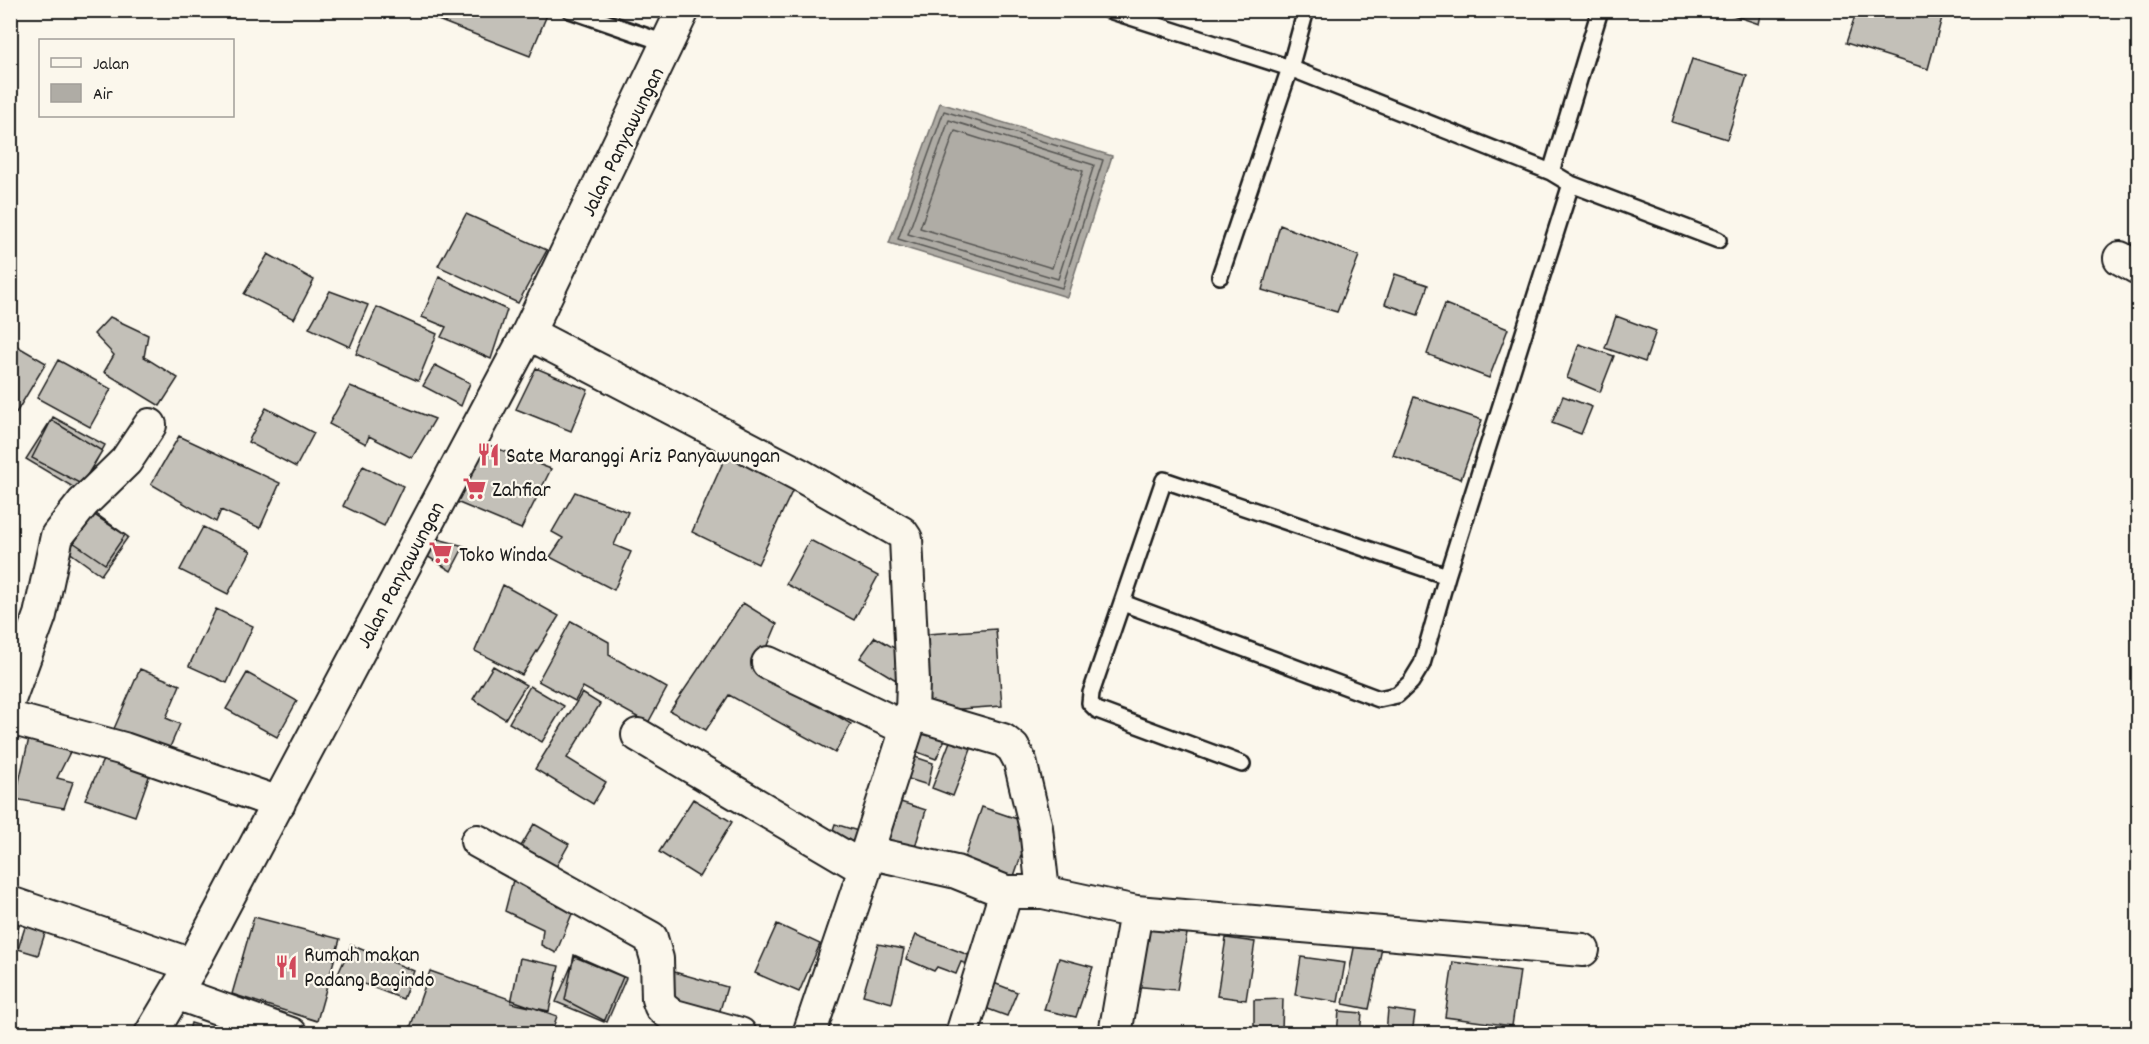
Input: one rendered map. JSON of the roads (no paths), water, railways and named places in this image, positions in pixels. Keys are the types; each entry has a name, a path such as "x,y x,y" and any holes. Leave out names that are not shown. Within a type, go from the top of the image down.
{"street":[{"name":"Jalan Panyawungan","path":"151,1034 192,965 528,333 683,10"},
{"path":"528,333 800,475 902,533 908,547 910,721 809,1034"},
{"path":"10,697 40,615 57,536 83,503 126,461 150,425"},
{"path":"768,663 910,721 1003,740 1013,748 1020,761 1036,828 1043,892"},
{"path":"10,718 124,749 279,803"},
{"path":"638,735 866,860 956,872 1006,892 1043,892 1136,912 1583,950"},
{"path":"477,841 651,938 657,959 658,999 661,1006 671,1015 740,1034"},
{"path":"962,1034 1006,892"},
{"path":"10,903 192,965"},
{"path":"1115,1034 1136,912"},
{"path":"176,993 291,1034"}],"lane":[{"path":"570,10 668,44"},
{"path":"1109,10 1290,68 1551,172 1571,184 1718,240"},
{"path":"1220,276 1290,68 1306,10"},
{"path":"1551,172 1600,10"},
{"path":"1123,603 1379,699 1397,695 1411,682 1422,664 1447,576 1571,184"},
{"path":"1242,764 1097,710 1090,703 1091,693 1164,480 1447,576"}],"water":[{"path":"940,103 1112,156 1067,297 889,243"}],"place":[{"name":"Sate Maranggi Ariz Panyawungan","path":"488,454"},
{"name":"Zahfiar","path":"474,488"},
{"name":"Toko Winda","path":"441,553"},
{"name":"Rumah makan Padang Bagindo","path":"286,966"}]}
